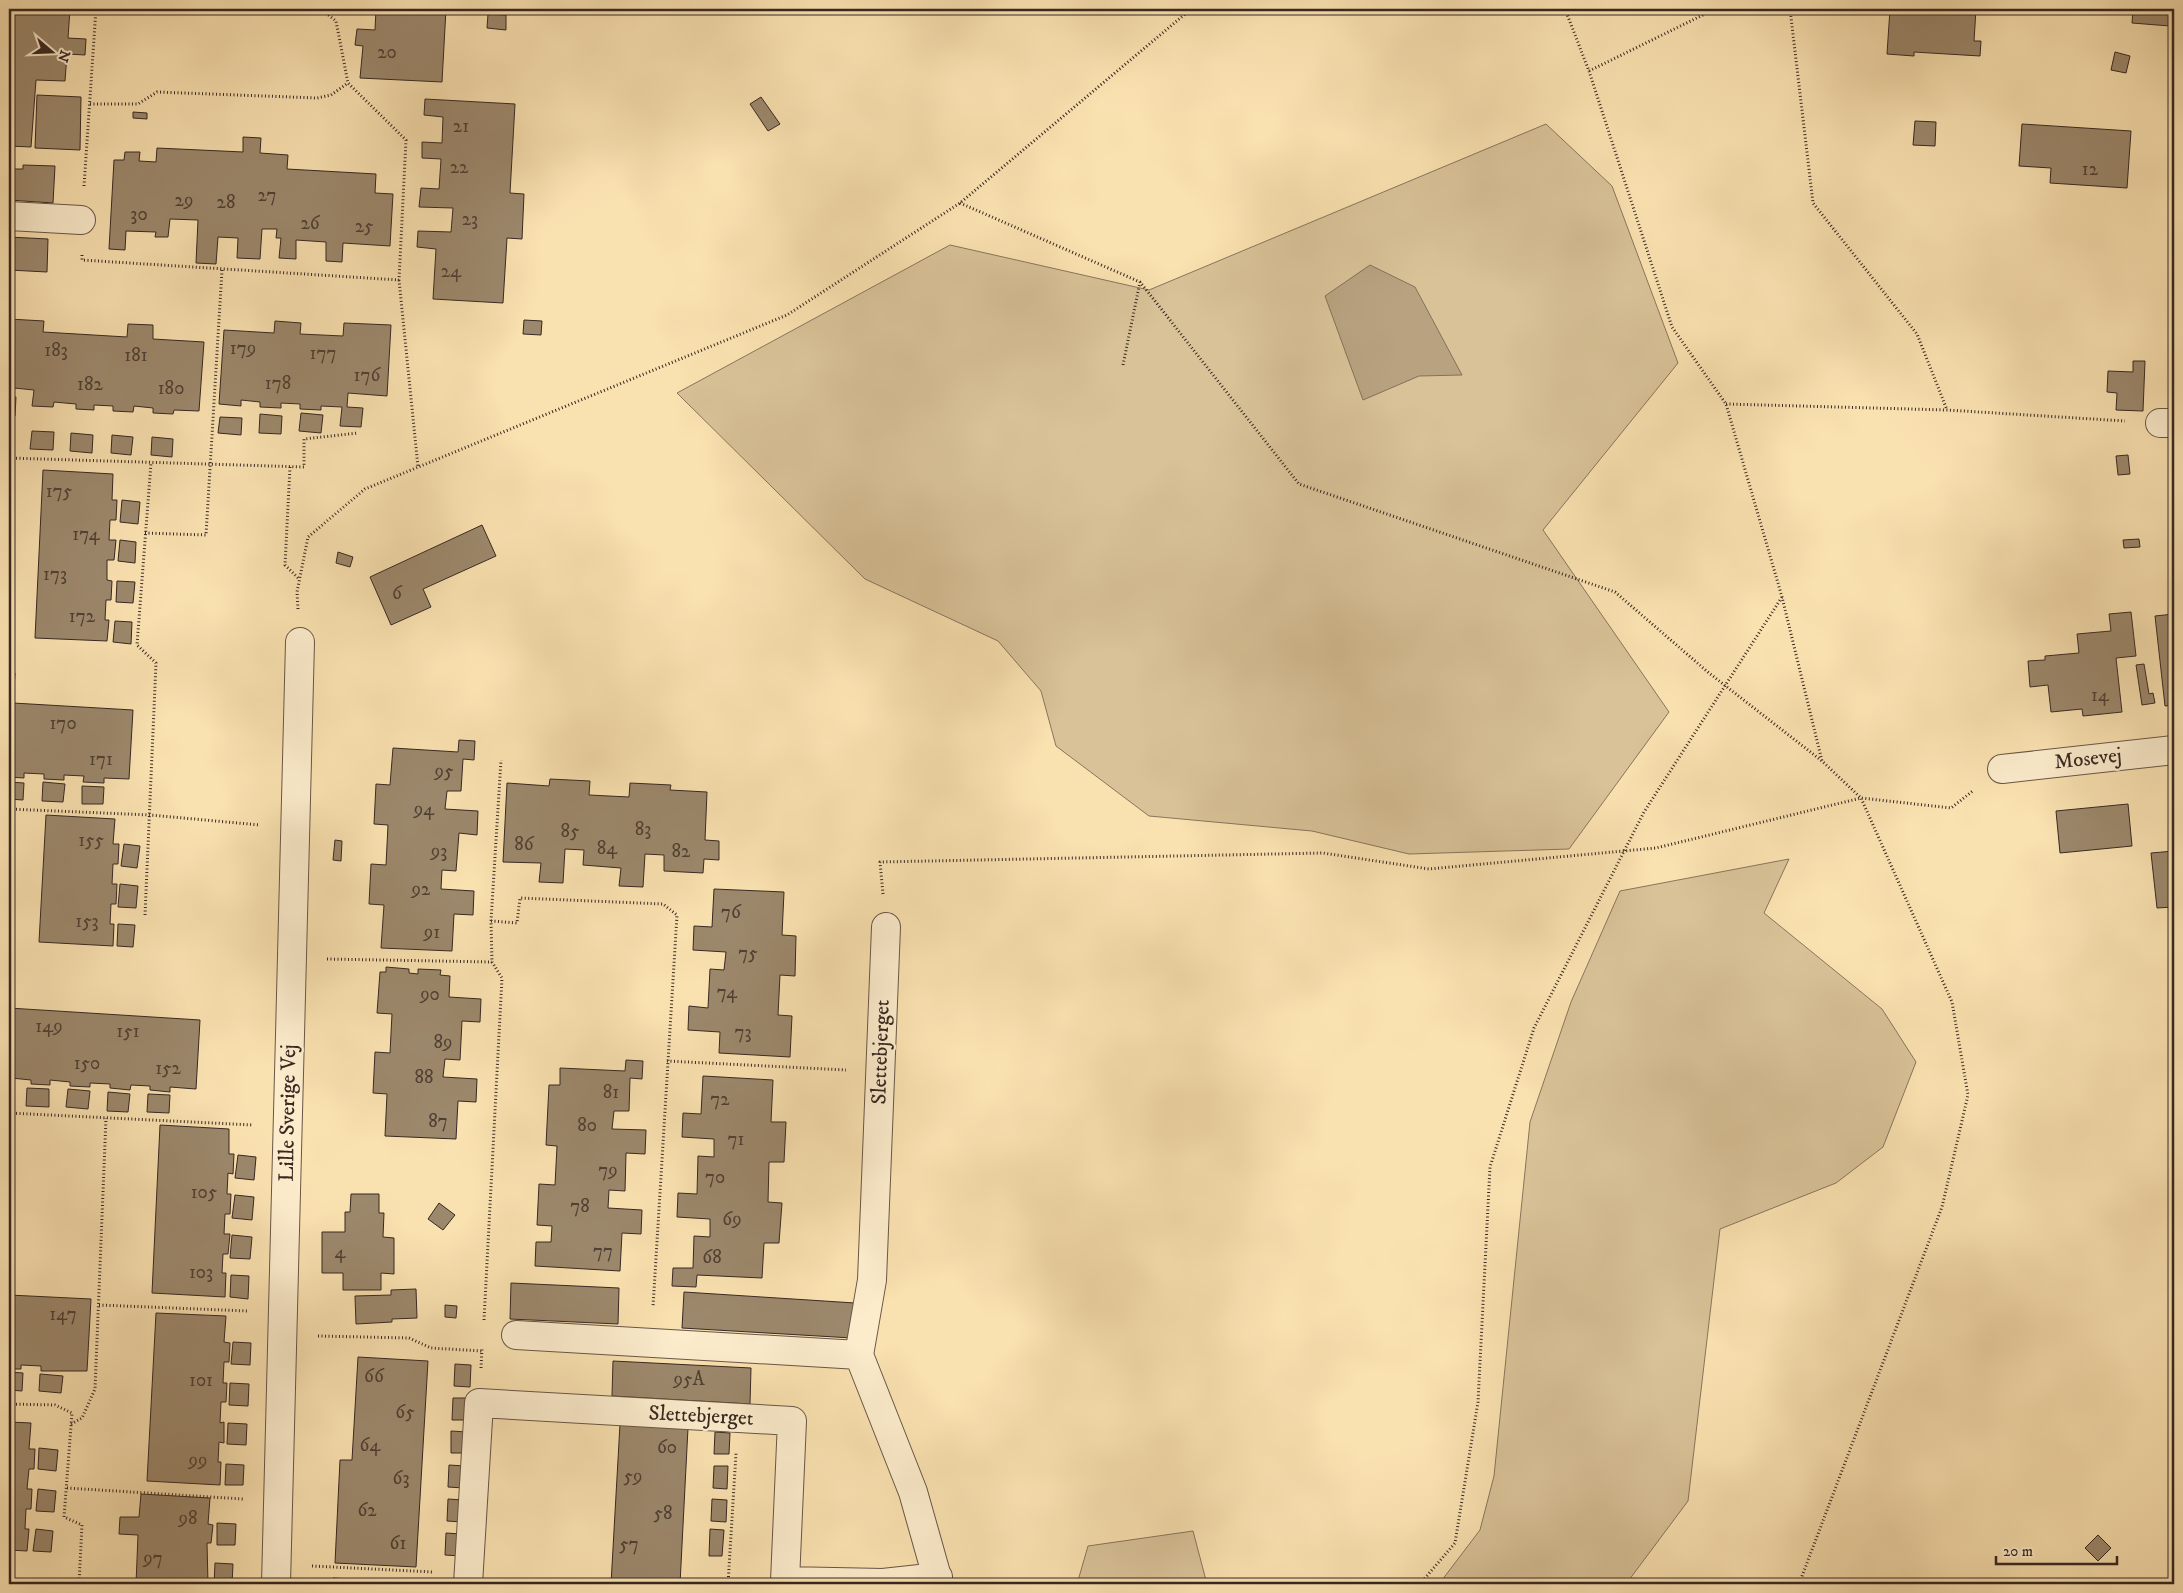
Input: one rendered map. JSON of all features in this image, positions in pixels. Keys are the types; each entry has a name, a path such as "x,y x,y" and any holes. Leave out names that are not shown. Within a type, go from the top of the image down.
{"street":[{"path":"9,216 81,220"},
{"name":"Lille Sverige Vej","path":"276,1574 300,642"},
{"name":"Mosevej","path":"2002,769 2174,750"},
{"name":"Slettebjerget","path":"479,1403 792,1421 785,1581 883,1583 939,1581 914,1492 859,1355 872,1280 886,927"},
{"path":"516,1335 859,1355"},
{"path":"468,1579 479,1403"}],"path":[{"path":"96,9 81,220 82,260 399,280"},
{"path":"321,9 336,21 348,83 406,140 399,280 418,467"},
{"path":"300,642 297,592 308,537 365,489 787,315 960,203 1191,9"},
{"path":"1565,9 1590,71 1672,327 1726,404 1782,597 1822,761"},
{"path":"1590,71 1715,9"},
{"path":"1790,9 1813,203 1917,334 1947,410"},
{"path":"90,104 138,104 157,92 317,98 330,95 348,83"},
{"path":"960,203 1140,282 1299,484 1615,592 1708,674 1726,684 1822,761 1861,798 1952,1002 1968,1095 1942,1207 1800,1584"},
{"path":"144,533 206,535 222,270"},
{"path":"1123,365 1140,282"},
{"path":"1726,404 1947,410 2167,423"},
{"path":"9,458 210,466 304,467 304,439 358,432"},
{"path":"145,916 156,663 137,645 144,533 150,498 151,464"},
{"path":"290,467 285,564 299,579"},
{"path":"1420,1584 1455,1543 1478,1402 1490,1166 1534,1028 1644,812 1782,597"},
{"path":"484,1322 502,978 492,962 491,921 501,760"},
{"path":"880,862 1323,852 1429,869 1656,848 1861,798 1951,808 2002,769"},
{"path":"9,809 150,815 296,828"},
{"path":"491,921 517,923 520,898 663,904 677,915 650,1343"},
{"path":"292,958 492,962"},
{"path":"667,1061 880,1072"},
{"path":"9,1113 255,1125"},
{"path":"71,1424 82,1418 95,1389 106,1118"},
{"path":"98,1305 255,1311"},
{"path":"282,1335 408,1338 431,1348 482,1351"},
{"path":"479,1403 482,1342"},
{"path":"9,1404 55,1406 72,1413 64,1517 82,1525 79,1584"},
{"path":"728,1584 738,1418"},
{"path":"66,1488 278,1501"},
{"path":"243,1509 244,1490"},
{"path":"276,1574 468,1579"}],"shaded area":[{"path":"1546,124 1612,186 1678,363 1543,530 1669,712 1569,849 1409,854 1312,831 1149,816 1056,746 1041,691 998,641 865,579 677,393 950,245 1149,290"},
{"path":"1370,265 1415,287 1462,375 1419,376 1363,400 1325,296"},
{"path":"1789,859 1764,913 1882,1009 1916,1062 1883,1147 1836,1183 1720,1229 1688,1501 1626,1584 1439,1584 1480,1530 1494,1476 1530,1122 1571,1002 1620,891"},
{"path":"1193,1531 1207,1584 1077,1584 1088,1546"}],"building":[{"path":"9,9 70,9 68,38 86,39 85,55 67,54 65,81 36,80 31,147 9,146"},
{"path":"376,9 446,9 442,82 360,78 363,46 355,45 357,29 375,30"},
{"path":"1890,9 1976,9 1974,41 1981,41 1980,56 1914,52 1914,56 1887,54"},
{"path":"2133,9 2171,9 2170,26 2132,23"},
{"path":"488,14 506,15 506,30 487,28"},
{"path":"2115,52 2130,56 2126,73 2111,70"},
{"path":"37,95 81,97 80,150 35,148"},
{"path":"761,97 780,124 768,131 750,104"},
{"path":"425,99 515,104 510,193 524,194 522,239 507,238 503,303 433,299 436,249 417,247 418,231 451,232 453,208 419,207 421,188 439,189 441,159 422,158 422,142 442,143 443,117 424,115"},
{"path":"133,112 147,113 147,119 133,118"},
{"path":"1915,121 1936,122 1935,146 1913,145"},
{"path":"2022,124 2131,131 2127,188 2050,183 2051,168 2019,166"},
{"path":"243,137 261,138 260,153 288,155 287,169 376,174 375,193 393,194 390,246 343,243 342,262 326,261 326,242 296,240 296,259 279,258 281,238 276,238 277,229 262,229 260,259 237,258 238,238 218,237 216,264 196,263 198,220 170,219 168,237 155,237 156,232 126,231 125,250 109,249 114,160 124,160 125,152 140,152 139,161 156,162 157,148 243,152"},
{"path":"23,165 55,166 53,203 9,200 9,169 23,169"},
{"path":"9,237 48,239 47,272 9,270"},
{"path":"9,319 44,321 43,332 127,337 128,324 153,325 153,339 204,342 199,411 174,410 173,414 153,413 153,408 134,406 133,412 113,411 113,406 94,405 94,410 76,409 76,404 54,402 53,407 32,406 34,390 14,388 14,394 9,394"},
{"path":"524,320 542,321 541,335 523,334"},
{"path":"275,321 301,323 300,334 343,336 344,323 391,325 387,396 348,393 347,407 363,408 361,427 340,426 342,407 321,406 321,410 300,409 300,404 281,403 281,408 260,407 260,402 241,400 241,406 219,404 224,330 274,333"},
{"path":"2133,361 2145,361 2143,411 2116,410 2117,393 2107,392 2108,371 2133,372"},
{"path":"9,397 16,397 15,416 9,416"},
{"path":"301,413 323,415 321,433 299,431"},
{"path":"260,414 282,416 281,434 259,433"},
{"path":"220,417 242,418 241,435 218,433"},
{"path":"32,431 54,432 53,450 30,449"},
{"path":"71,433 93,435 92,453 70,451"},
{"path":"112,435 133,437 131,455 111,453"},
{"path":"152,437 173,439 172,457 151,455"},
{"path":"2128,455 2130,474 2118,475 2116,456"},
{"path":"43,470 113,474 112,500 117,500 116,520 110,520 109,540 116,540 114,560 107,560 107,580 112,581 111,600 106,600 105,620 109,620 107,641 35,638"},
{"path":"122,500 140,502 138,524 120,522"},
{"path":"482,525 496,556 423,589 431,607 391,625 370,577"},
{"path":"2139,539 2140,547 2124,548 2123,540"},
{"path":"120,540 136,542 135,563 118,561"},
{"path":"338,552 353,557 350,567 336,563"},
{"path":"117,581 135,582 133,603 116,602"},
{"path":"2131,612 2136,656 2116,658 2122,712 2083,716 2082,709 2051,712 2048,685 2030,687 2028,661 2045,660 2045,656 2079,653 2077,634 2111,631 2109,614"},
{"path":"2174,614 2174,705 2165,706 2155,616"},
{"path":"115,621 132,622 131,644 113,642"},
{"path":"2144,664 2149,694 2153,693 2155,703 2142,705 2136,665"},
{"path":"9,672 15,673 13,703 133,710 129,779 104,778 104,783 83,782 84,776 64,775 64,780 44,779 44,774 24,773 24,778 9,777"},
{"path":"459,740 475,741 474,760 463,759 461,791 447,791 445,809 478,811 477,835 459,833 456,871 442,870 441,889 474,891 473,915 454,914 452,951 381,948 384,905 369,904 371,864 386,865 388,825 374,824 376,784 390,785 393,748 458,752"},
{"path":"550,779 590,781 589,795 629,797 630,783 671,785 670,790 707,792 705,840 719,841 719,860 704,859 703,873 664,871 664,855 645,854 643,887 619,886 621,868 583,865 584,850 565,849 563,883 539,882 541,863 503,862 507,783 549,786"},
{"path":"9,782 24,783 23,800 9,799"},
{"path":"43,782 65,784 63,802 42,801"},
{"path":"82,786 104,787 103,804 82,804"},
{"path":"2128,804 2132,846 2060,853 2056,811"},
{"path":"46,815 115,819 113,844 119,844 118,864 113,864 112,884 117,884 116,904 111,904 110,924 114,924 113,946 39,942"},
{"path":"335,840 342,841 341,861 333,860"},
{"path":"124,844 140,846 137,868 121,866"},
{"path":"2174,851 2174,907 2157,908 2151,853"},
{"path":"120,884 138,886 136,908 118,907"},
{"path":"714,889 784,892 782,935 796,936 795,976 780,975 778,1015 792,1016 790,1057 719,1053 720,1032 688,1030 689,1006 708,1008 710,969 724,970 726,952 693,950 694,926 712,927"},
{"path":"118,924 135,925 133,947 117,946"},
{"path":"386,967 409,969 409,973 418,974 418,969 441,970 440,975 450,976 449,997 481,999 480,1022 462,1021 460,1060 445,1059 443,1077 477,1079 476,1102 458,1101 456,1139 385,1136 387,1094 373,1093 375,1052 390,1053 392,1014 377,1013 380,972 386,972"},
{"path":"9,1008 200,1020 196,1089 170,1087 170,1092 150,1090 150,1086 131,1085 130,1090 110,1088 110,1084 90,1083 90,1087 70,1086 70,1082 50,1080 50,1085 31,1084 31,1080 11,1078 9,1083"},
{"path":"626,1060 643,1061 642,1079 630,1078 629,1111 614,1111 612,1129 646,1130 645,1154 626,1153 625,1191 609,1190 608,1208 642,1210 641,1234 622,1233 620,1271 535,1266 536,1242 551,1242 552,1226 537,1225 539,1184 555,1185 557,1146 546,1145 549,1085 560,1085 560,1068 625,1071"},
{"path":"703,1076 773,1080 771,1122 786,1122 784,1162 769,1162 768,1202 782,1203 779,1243 764,1243 762,1278 697,1275 696,1287 672,1286 673,1268 693,1268 694,1236 710,1237 710,1219 677,1217 678,1193 697,1194 698,1156 714,1157 714,1139 682,1137 683,1113 701,1114"},
{"path":"27,1088 49,1089 49,1107 26,1106"},
{"path":"68,1089 90,1091 88,1109 66,1107"},
{"path":"108,1092 130,1094 128,1112 107,1111"},
{"path":"148,1094 170,1095 169,1113 147,1112"},
{"path":"160,1125 229,1129 229,1154 234,1154 233,1174 228,1173 227,1194 231,1194 230,1214 225,1214 224,1234 230,1234 228,1254 223,1254 222,1273 226,1273 225,1297 152,1293"},
{"path":"238,1155 256,1157 254,1180 235,1178"},
{"path":"351,1194 379,1194 379,1213 384,1213 383,1237 394,1238 394,1274 381,1273 381,1290 343,1290 343,1273 322,1273 322,1232 345,1232 345,1212 350,1212"},
{"path":"235,1195 254,1197 252,1220 232,1218"},
{"path":"439,1203 455,1215 443,1230 428,1219"},
{"path":"232,1235 252,1237 250,1259 230,1258"},
{"path":"231,1275 249,1276 248,1299 230,1297"},
{"path":"511,1283 619,1288 618,1324 510,1319"},
{"path":"416,1289 417,1318 392,1319 392,1322 356,1324 355,1296 391,1295 391,1290"},
{"path":"684,1292 855,1303 852,1338 682,1328"},
{"path":"9,1295 91,1299 87,1371 41,1371 41,1366 21,1365 21,1369 9,1369"},
{"path":"445,1305 457,1306 456,1318 445,1317"},
{"path":"156,1313 226,1316 224,1342 230,1343 229,1362 224,1362 223,1383 227,1383 226,1402 221,1402 220,1423 224,1422 224,1443 219,1442 218,1462 221,1462 220,1485 147,1481"},
{"path":"233,1342 251,1343 250,1365 231,1364"},
{"path":"358,1357 428,1361 416,1567 335,1563 340,1460 352,1460"},
{"path":"613,1361 751,1368 750,1404 612,1396"},
{"path":"455,1364 471,1365 470,1387 454,1386"},
{"path":"9,1372 23,1373 22,1391 9,1390"},
{"path":"40,1374 63,1376 61,1393 39,1391"},
{"path":"230,1383 249,1384 248,1406 229,1405"},
{"path":"453,1398 469,1398 468,1420 452,1420"},
{"path":"9,1422 31,1423 29,1449 35,1449 34,1469 29,1469 27,1489 32,1489 31,1509 26,1509 25,1529 29,1529 27,1551 9,1550"},
{"path":"228,1423 247,1424 246,1445 227,1444"},
{"path":"620,1424 688,1428 680,1584 611,1584"},
{"path":"451,1431 467,1432 466,1453 451,1453"},
{"path":"715,1432 730,1433 729,1454 714,1454"},
{"path":"39,1448 58,1450 56,1471 38,1469"},
{"path":"226,1464 244,1465 243,1485 225,1485"},
{"path":"449,1465 465,1466 464,1488 448,1487"},
{"path":"714,1466 728,1466 727,1489 713,1488"},
{"path":"38,1489 56,1491 54,1512 36,1511"},
{"path":"141,1494 210,1498 208,1524 213,1525 211,1543 207,1543 208,1583 136,1584 138,1535 119,1534 120,1517 139,1517"},
{"path":"448,1499 463,1500 462,1522 447,1521"},
{"path":"712,1499 727,1500 726,1522 711,1521"},
{"path":"217,1523 236,1524 235,1545 217,1545"},
{"path":"36,1529 53,1531 51,1552 33,1551"},
{"path":"710,1529 724,1530 722,1556 709,1556"},
{"path":"446,1533 461,1534 461,1556 445,1555"},
{"path":"2098,1535 2111,1548 2098,1561 2085,1548"},
{"path":"215,1563 233,1564 232,1584 214,1584"},
{"path":"333,1578 416,1583 416,1584 333,1584"}]}
